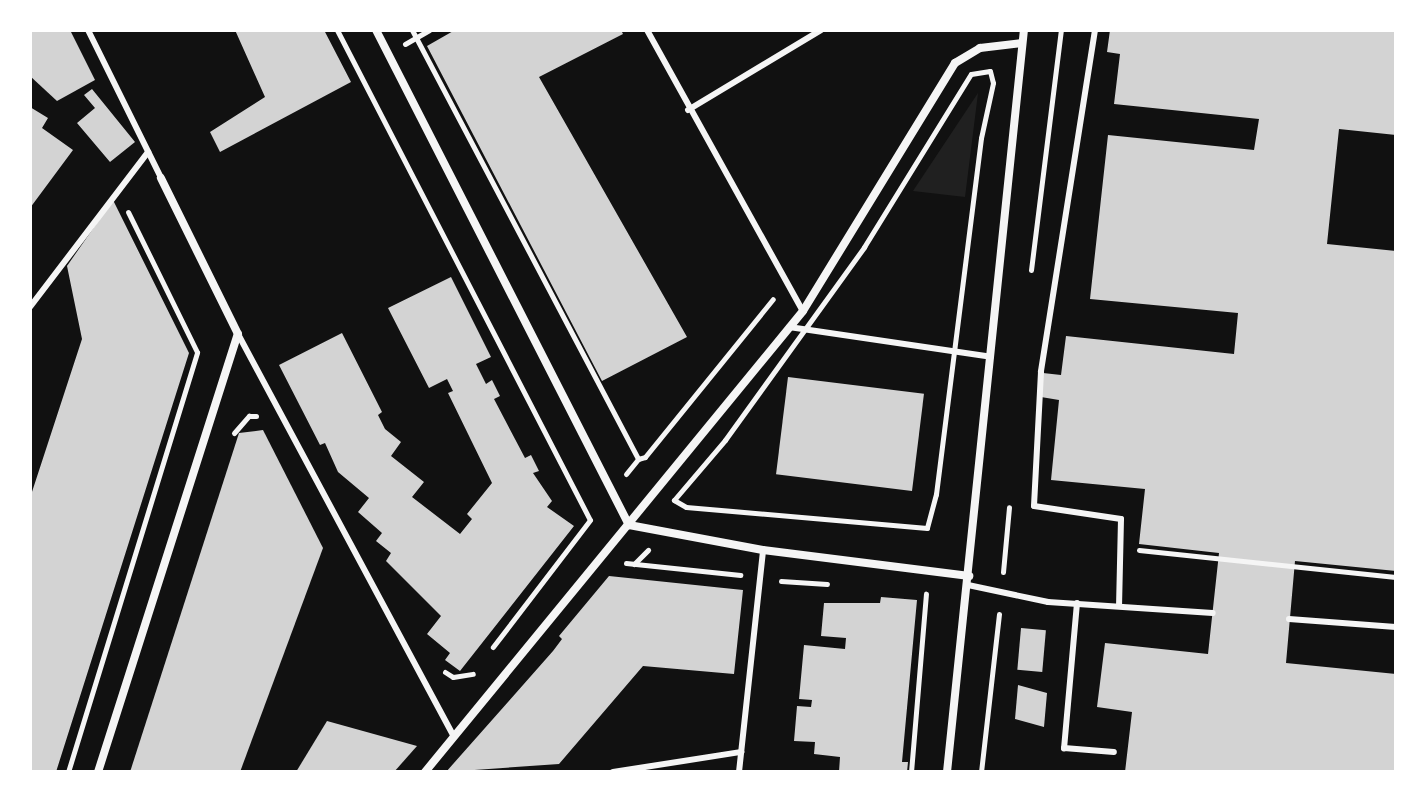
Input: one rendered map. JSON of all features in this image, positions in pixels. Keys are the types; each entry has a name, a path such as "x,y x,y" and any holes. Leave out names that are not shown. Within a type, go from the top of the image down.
{"street":[{"path":"377,30 629,525"},
{"path":"947,772 1024,30"},
{"path":"425,772 803,311 955,63 980,48 1022,43"},
{"path":"98,772 238,334 161,178"},
{"path":"629,525 763,550 969,580"}],"lane":[{"path":"88,30 161,178"},
{"path":"647,30 688,110 803,311"},
{"path":"688,110 821,30"},
{"path":"1095,30 1041,372 1034,506 1121,519 1119,605"},
{"path":"30,307 148,152"},
{"path":"789,327 991,357"},
{"path":"238,334 454,737"},
{"path":"739,772 763,550"},
{"path":"969,580 1048,602 1213,613"},
{"path":"1077,603 1064,748 1114,752"},
{"path":"1289,619 1396,627"},
{"path":"613,772 741,752"}],"path":[{"path":"337,30 590,520 488,654"},
{"path":"412,30 638,459 645,457 787,282"},
{"path":"416,37 429,30"},
{"path":"68,772 197,352 118,191"},
{"path":"230,443 235,428 249,416 262,417"},
{"path":"1120,560 1139,550 1396,577"},
{"path":"613,568 647,565 843,585"},
{"path":"1003,573 1018,574"},
{"path":"911,772 926,591 914,589"},
{"path":"436,666 453,677 473,675 480,665"}],"shaded area":[{"path":"978,93 965,197 913,191"}],"building":[{"path":"30,30 70,30 95,80 57,101 30,76"},
{"path":"235,30 324,30 351,82 220,152 210,132 265,97"},
{"path":"455,30 621,30 623,34 539,77 687,337 602,381 427,46"},
{"path":"1110,30 1396,30 1396,135 1339,129 1327,244 1396,251 1396,571 1295,561 1286,663 1396,674 1396,772 1125,772 1132,712 1097,707 1105,643 1208,654 1219,553 1139,544 1145,489 1051,480 1059,400 1041,397 1043,373 1061,375 1066,336 1234,354 1238,313 1090,299 1108,135 1254,150 1259,119 1114,104 1120,54 1107,52"},
{"path":"92,89 135,142 110,162 77,123 95,108 84,95"},
{"path":"30,107 48,118 42,128 73,150 30,208"},
{"path":"113,200 189,353 56,772 30,772 30,498 82,339 67,266"},
{"path":"451,277 491,357 476,364 486,384 492,380 500,396 494,399 525,458 531,455 539,471 533,473 552,501 547,507 574,526 460,671 445,660 450,653 427,634 441,616 386,561 391,553 376,541 382,533 358,512 369,498 338,472 325,443 320,445 279,365 342,333 382,412 378,415 385,429 401,442 391,456 424,482 412,497 460,534 472,519 467,514 492,483 448,393 453,391 447,379 429,388 388,308"},
{"path":"788,377 924,394 912,491 776,474"},
{"path":"263,430 323,548 240,772 130,772 239,433"},
{"path":"609,576 743,590 734,674 643,666 559,764 446,772 553,651 562,639 559,636"},
{"path":"881,597 917,600 902,762 908,762 907,772 839,772 840,757 814,754 815,742 794,741 797,706 811,707 812,700 799,699 804,645 845,649 846,638 821,636 824,603 880,603"},
{"path":"1021,628 1046,630 1042,672 1017,670"},
{"path":"1018,685 1047,693 1044,727 1015,719"},
{"path":"327,721 417,746 394,772 296,772"}]}
